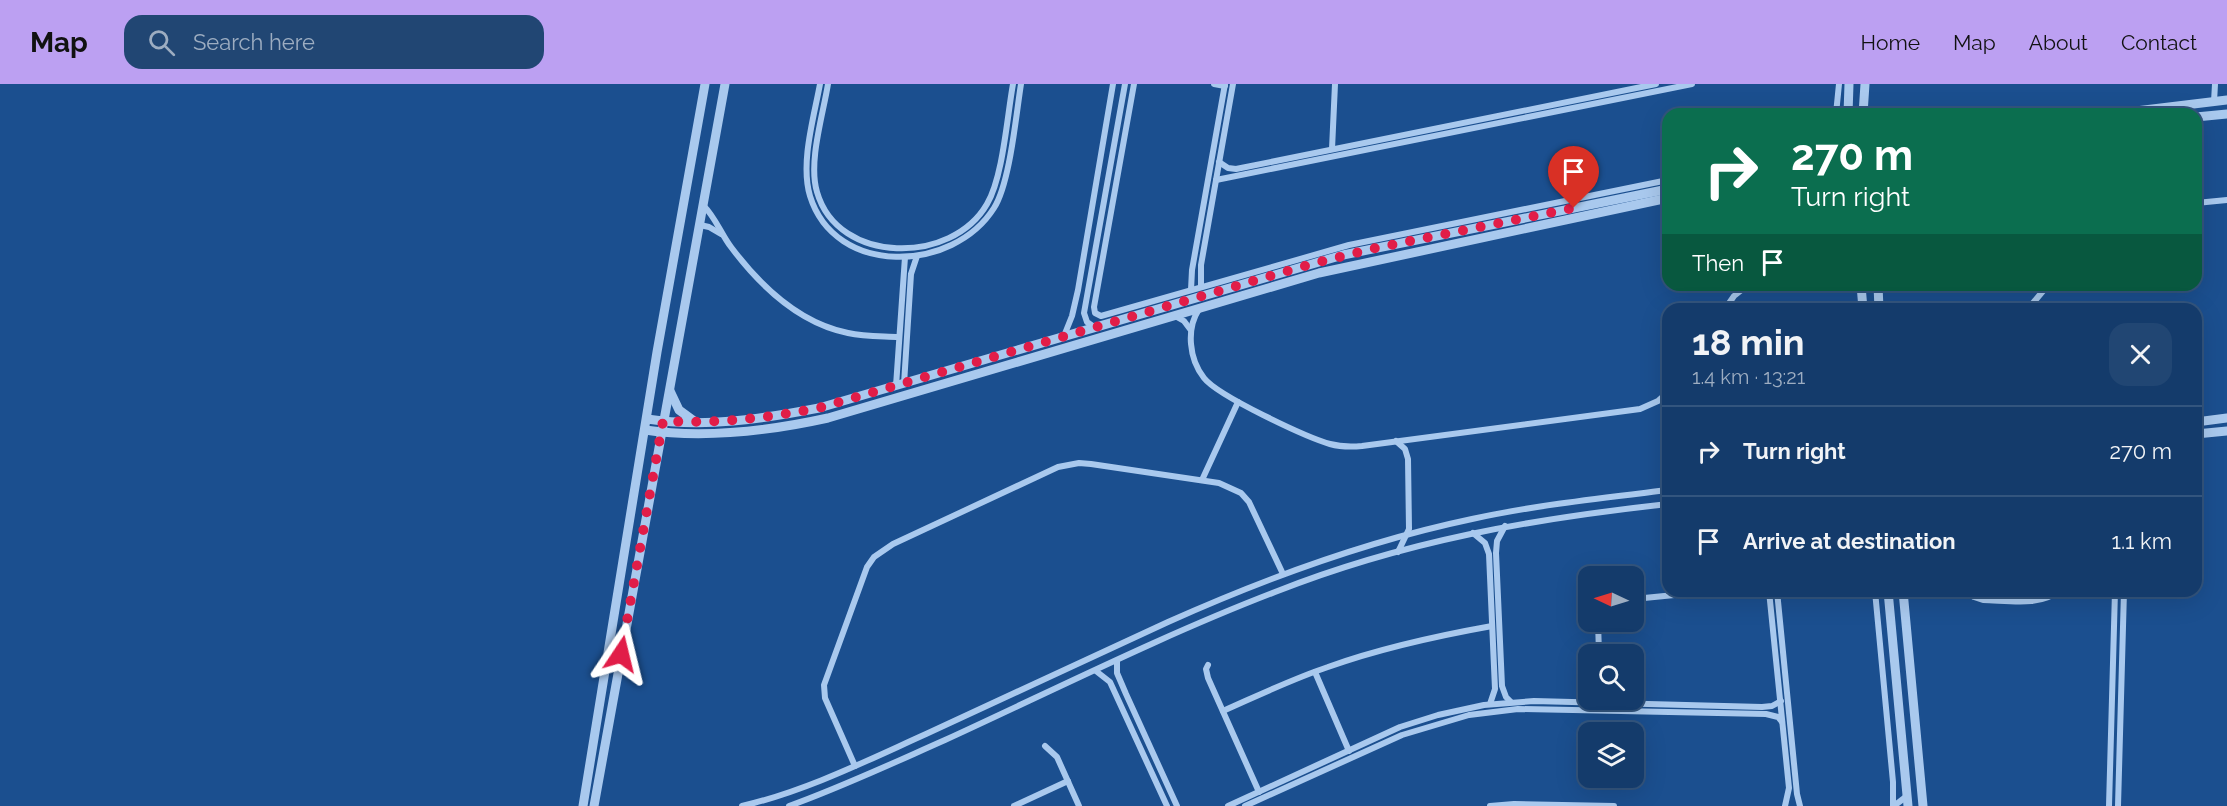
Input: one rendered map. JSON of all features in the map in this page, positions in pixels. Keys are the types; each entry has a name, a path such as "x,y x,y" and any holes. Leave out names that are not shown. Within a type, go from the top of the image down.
{"street":[{"path":"583,806 662,327 705,84"},
{"path":"594,806 724,84"},
{"path":"820,84 806,172 813,205 831,230 848,244 878,255 905,257 917,256 955,243 985,220 1000,196 1022,84"},
{"path":"828,84 814,172 820,201 837,224 855,238 883,248 924,246 950,236 970,223 987,205 997,180 1013,84"},
{"path":"1064,337 1078,290 1113,84"},
{"path":"1095,327 1089,325 1084,316 1125,84"},
{"path":"1134,84 1094,311 1097,315 1103,316 1349,245 1662,181"},
{"path":"1191,290 1193,264 1225,85 1214,84"},
{"path":"1202,287 1201,265 1233,84"},
{"path":"1332,149 1335,84"},
{"path":"1616,84 1616,92"},
{"path":"1216,180 1332,149 1656,84"},
{"path":"1219,162 1242,172 1692,84"},
{"path":"1837,108 1839,84"},
{"path":"1848,108 1849,84"},
{"path":"1863,108 1865,84"},
{"path":"2214,102 2215,84"},
{"path":"1848,97 1852,108"},
{"path":"2162,108 2227,100"},
{"path":"1122,103 1131,104"},
{"path":"2202,116 2227,114"},
{"path":"1464,123 1466,130"},
{"path":"1002,150 1009,152"},
{"path":"647,419 697,422 738,420 819,408 1365,250 1662,190"},
{"path":"645,430 718,433 792,426 828,418 1347,266 1662,199"},
{"path":"2202,202 2227,200"},
{"path":"704,205 713,216 722,236"},
{"path":"831,230 837,224"},
{"path":"700,225 710,227 722,236 763,284 779,300 800,314 841,332 899,337"},
{"path":"900,385 899,337 907,278 917,256"},
{"path":"900,385 907,278 905,257"},
{"path":"1260,279 1259,284 1263,290"},
{"path":"1242,284 1245,295"},
{"path":"1078,290 1089,291"},
{"path":"1729,303 1740,291"},
{"path":"2033,303 2043,291"},
{"path":"1190,329 1200,309"},
{"path":"1175,316 1184,321 1190,329 1195,361 1203,377 1216,389 1238,402 1330,444 1351,447 1640,409 1662,397"},
{"path":"662,327 665,335 669,337 680,331"},
{"path":"670,384 675,405 697,422"},
{"path":"1202,480 1238,402"},
{"path":"2202,421 2227,418"},
{"path":"2202,433 2227,431"},
{"path":"1396,441 1405,449 1408,459 1409,533 1398,552"},
{"path":"855,766 825,698 824,686 867,567 883,549 1068,464 1090,464 1202,480 1231,487 1249,502 1283,574"},
{"path":"742,806 783,794 855,766 1153,629 1283,574 1349,551 1409,533 1470,519 1531,508 1662,491"},
{"path":"789,806 838,788 897,762 1158,642 1281,589 1345,567 1473,532 1572,515 1662,505"},
{"path":"1505,526 1497,541 1493,559 1492,626 1498,679 1511,702"},
{"path":"1473,532 1485,543 1493,559 1498,679 1490,704"},
{"path":"1409,533 1420,546"},
{"path":"1644,598 1662,596"},
{"path":"1770,597 1782,722 1792,788 1800,806"},
{"path":"1777,597 1792,788 1785,806"},
{"path":"1876,597 1893,782 1893,806 1908,801 1889,597"},
{"path":"1904,597 1923,806"},
{"path":"1974,597 1983,600 2039,601 2051,597"},
{"path":"2109,806 2115,597"},
{"path":"2118,806 2124,597"},
{"path":"618,599 624,606 630,604"},
{"path":"1223,711 1315,672 1386,649 1492,626"},
{"path":"613,630 621,627 625,632"},
{"path":"1153,629 1158,642"},
{"path":"1117,661 1118,673 1126,694 1177,806"},
{"path":"1208,665 1206,671 1259,792"},
{"path":"1096,671 1110,682 1167,806"},
{"path":"1315,672 1349,751"},
{"path":"1118,698 1126,694"},
{"path":"1245,806 1417,721 1490,704 1578,701"},
{"path":"1228,806 1349,751 1469,715 1502,710 1563,709 1762,711 1780,701"},
{"path":"1644,704 1762,711 1782,722"},
{"path":"2112,718 2121,718"},
{"path":"1045,746 1057,757 1079,806"},
{"path":"891,749 897,762"},
{"path":"1014,806 1068,781"},
{"path":"1490,806 1514,804 1614,806"}],"route":[{"path":"621,654 663,421 730,421 770,417 819,408 1343,255 1574,208"}]}
